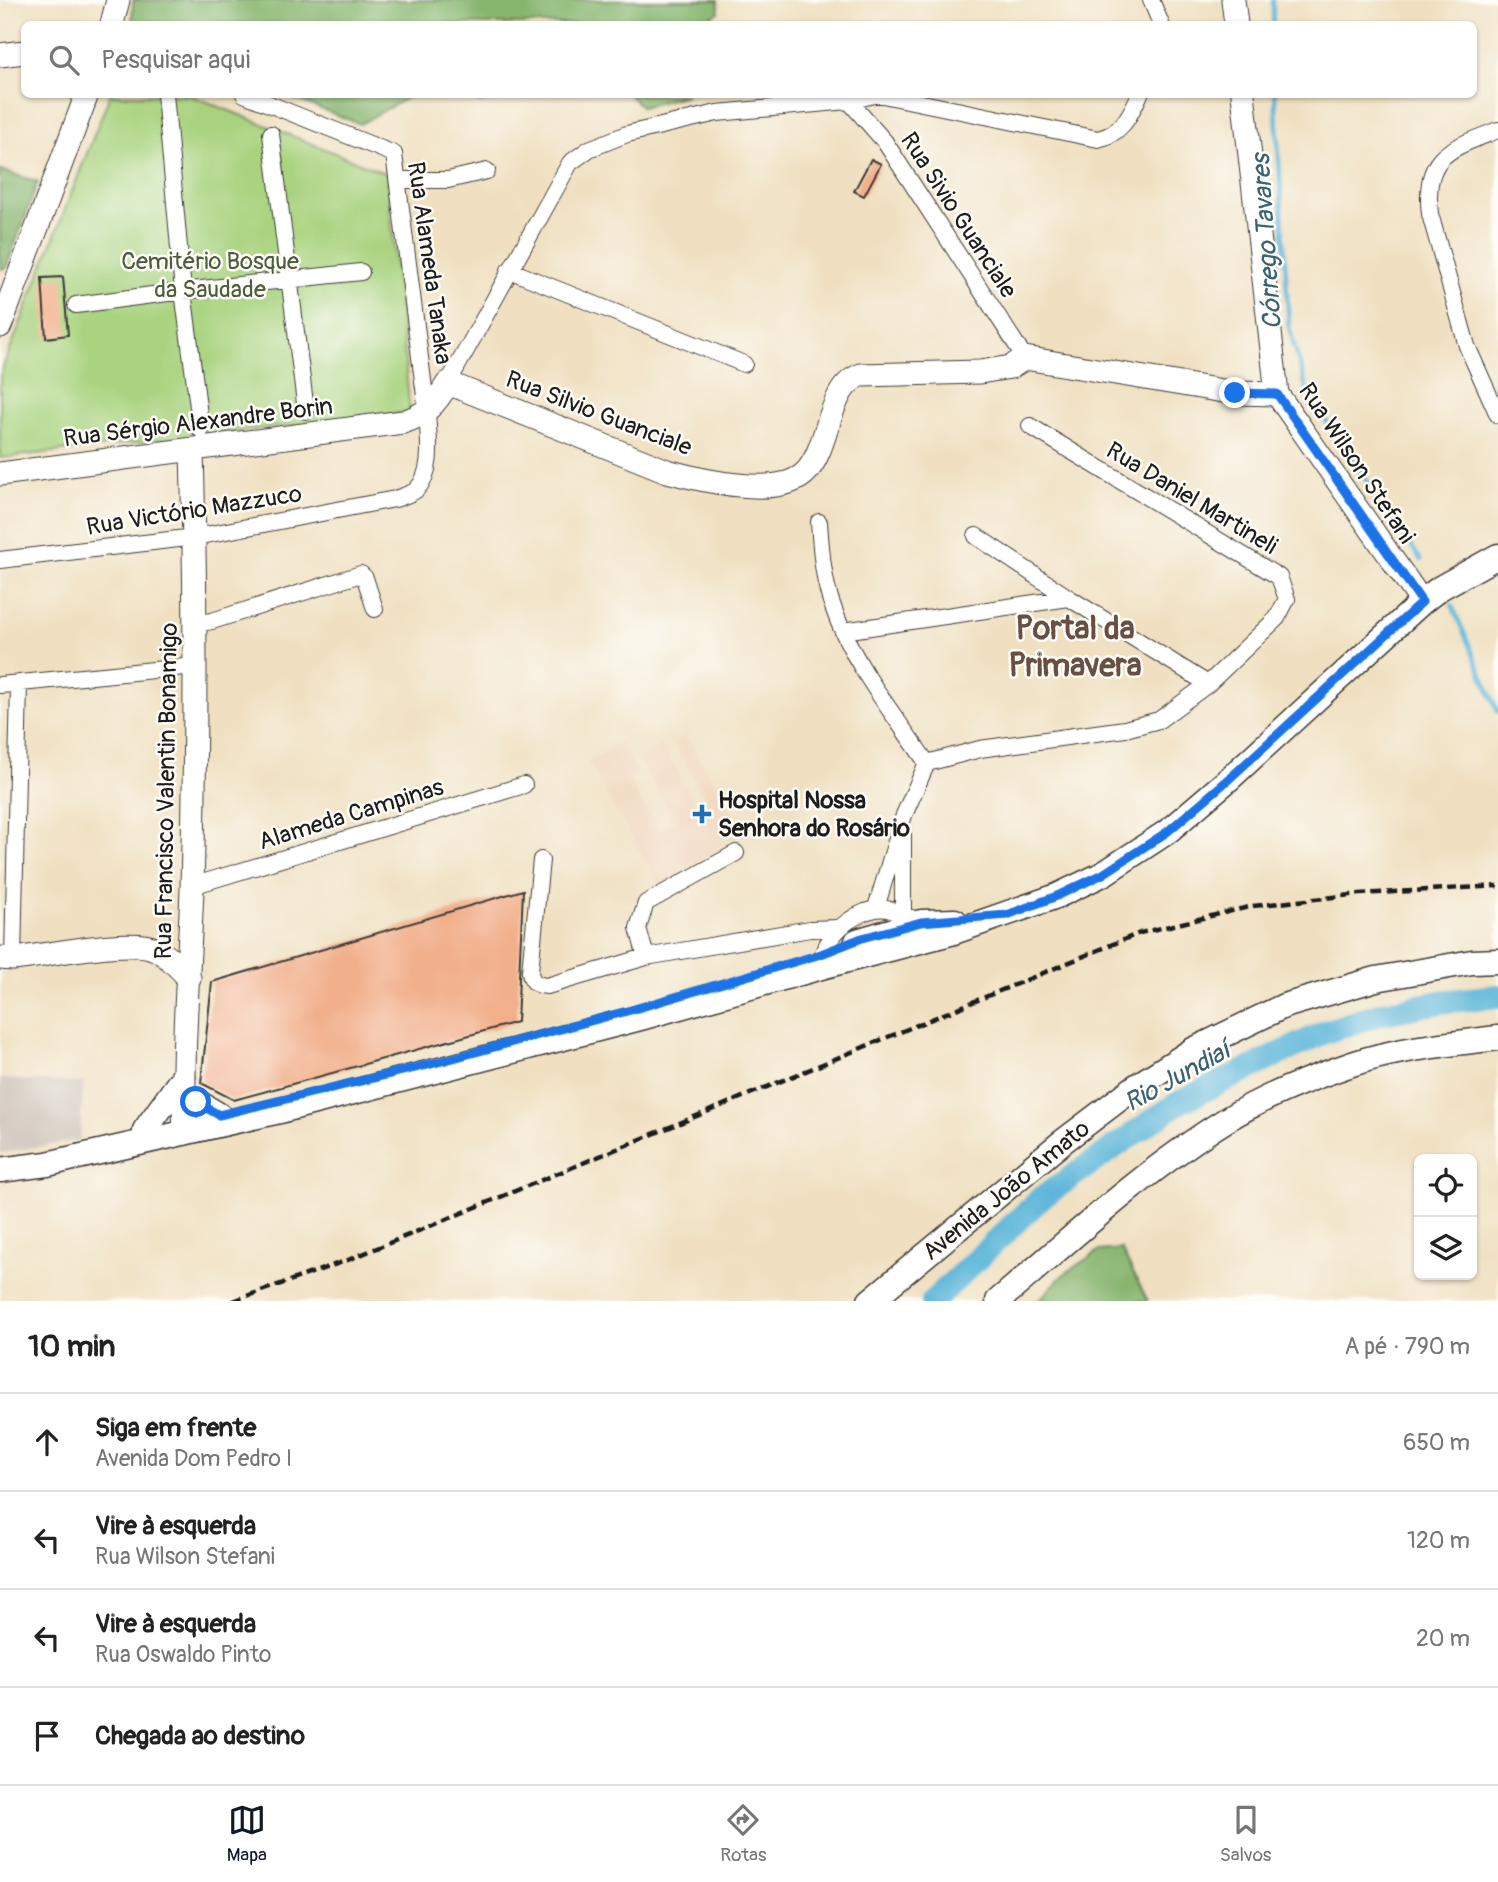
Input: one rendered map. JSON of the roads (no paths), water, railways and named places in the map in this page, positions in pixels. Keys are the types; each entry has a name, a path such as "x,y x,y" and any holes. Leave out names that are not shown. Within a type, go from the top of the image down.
{"main road":[{"path":"0,1158 100,1141 145,1130 185,1128 219,1115 431,1064 819,962 951,933 1057,896 1103,874 1167,832 1229,779 1422,602 1440,587 1498,556"},
{"path":"0,1170 47,1164 185,1128 284,1110 637,1019 819,962 862,938 912,919 1007,915"},
{"name":"Avenida João Amato","path":"870,1301 1061,1143 1135,1087 1194,1050 1284,1006 1376,979 1472,961 1498,961"},
{"path":"998,1301 1134,1187 1228,1118 1354,1063 1416,1048 1498,1038"},
{"path":"145,1130 184,1085 219,1115"}],"street":[{"path":"113,21 118,0"},
{"path":"1151,0 1160,21"},
{"path":"1233,0 1236,21"},
{"path":"0,55 21,52"},
{"path":"0,327 86,98"},
{"path":"165,98 196,440"},
{"name":"Rua Alameda Tanaka","path":"254,98 394,154 427,412 429,454 425,476 415,491 395,499"},
{"path":"427,412 439,399 570,163 589,149 627,134 716,113 861,98"},
{"path":"898,98 1098,139 1109,136 1122,126 1138,98"},
{"name":"Rua Wilson Stefani","path":"1243,98 1277,394 1422,602"},
{"name":"Rua Sivio Guanciale","path":"849,101 885,142 1025,358"},
{"path":"1498,130 1455,147 1438,162 1431,175 1428,191 1430,214 1467,346 1498,415"},
{"path":"271,134 306,411"},
{"path":"398,180 447,180 487,171"},
{"path":"509,270 744,364"},
{"path":"76,304 361,272"},
{"path":"1025,358 1235,393 1277,394"},
{"name":"Rua Silvio Guanciale","path":"448,383 667,471 700,480 779,486 796,481 808,470 840,393 851,379 877,373 980,372 1011,367 1025,358"},
{"name":"Rua Sérgio Alexandre Borin","path":"0,474 196,440 403,422 427,412"},
{"name":"Rua Daniel Martineli","path":"927,763 980,750 1125,729 1158,720 1179,708 1208,684 1277,618 1287,599 1279,578 1030,426"},
{"name":"Rua Francisco Valentin Bonamigo","path":"185,1128 184,1085 192,886 196,440"},
{"name":"Rua Victório Mazzuco","path":"0,560 195,537 395,499"},
{"path":"819,522 821,549 832,605 843,631 861,668 927,763 904,815 876,908"},
{"path":"976,536 1069,598 1208,684"},
{"path":"195,624 361,574 365,578 374,610"},
{"path":"843,631 1069,598"},
{"path":"0,685 195,666"},
{"path":"19,683 7,959 130,943 154,948 189,978"},
{"name":"Alameda Campinas","path":"192,886 524,785"},
{"path":"904,815 912,919"},
{"path":"646,957 638,928 646,903 736,853"},
{"path":"541,860 530,971 535,984 547,986 646,957 810,929 837,928"},
{"path":"819,962 837,928 852,917 876,908 890,909 951,933"}],"waterway":[{"name":"Córrego Tavares","path":"1273,0 1273,21"},
{"name":"Córrego Tavares","path":"1275,98 1289,327 1308,394 1421,560"},
{"path":"1452,605 1498,712"},
{"name":"Rio Jundiaí","path":"933,1301 1041,1198 1178,1103 1325,1032 1379,1014 1440,1002 1498,996"}],"railway":[{"path":"233,1301 348,1260 1140,933 1253,906 1360,894 1498,886"}],"place":[{"name":"Hospital Nossa Senhora do Rosário","path":"702,814"}],"district":[{"name":"Portal da Primavera","path":"1075,646"}],"park label":[{"name":"Cemitério Bosque da Saudade","path":"210,275"}]}
